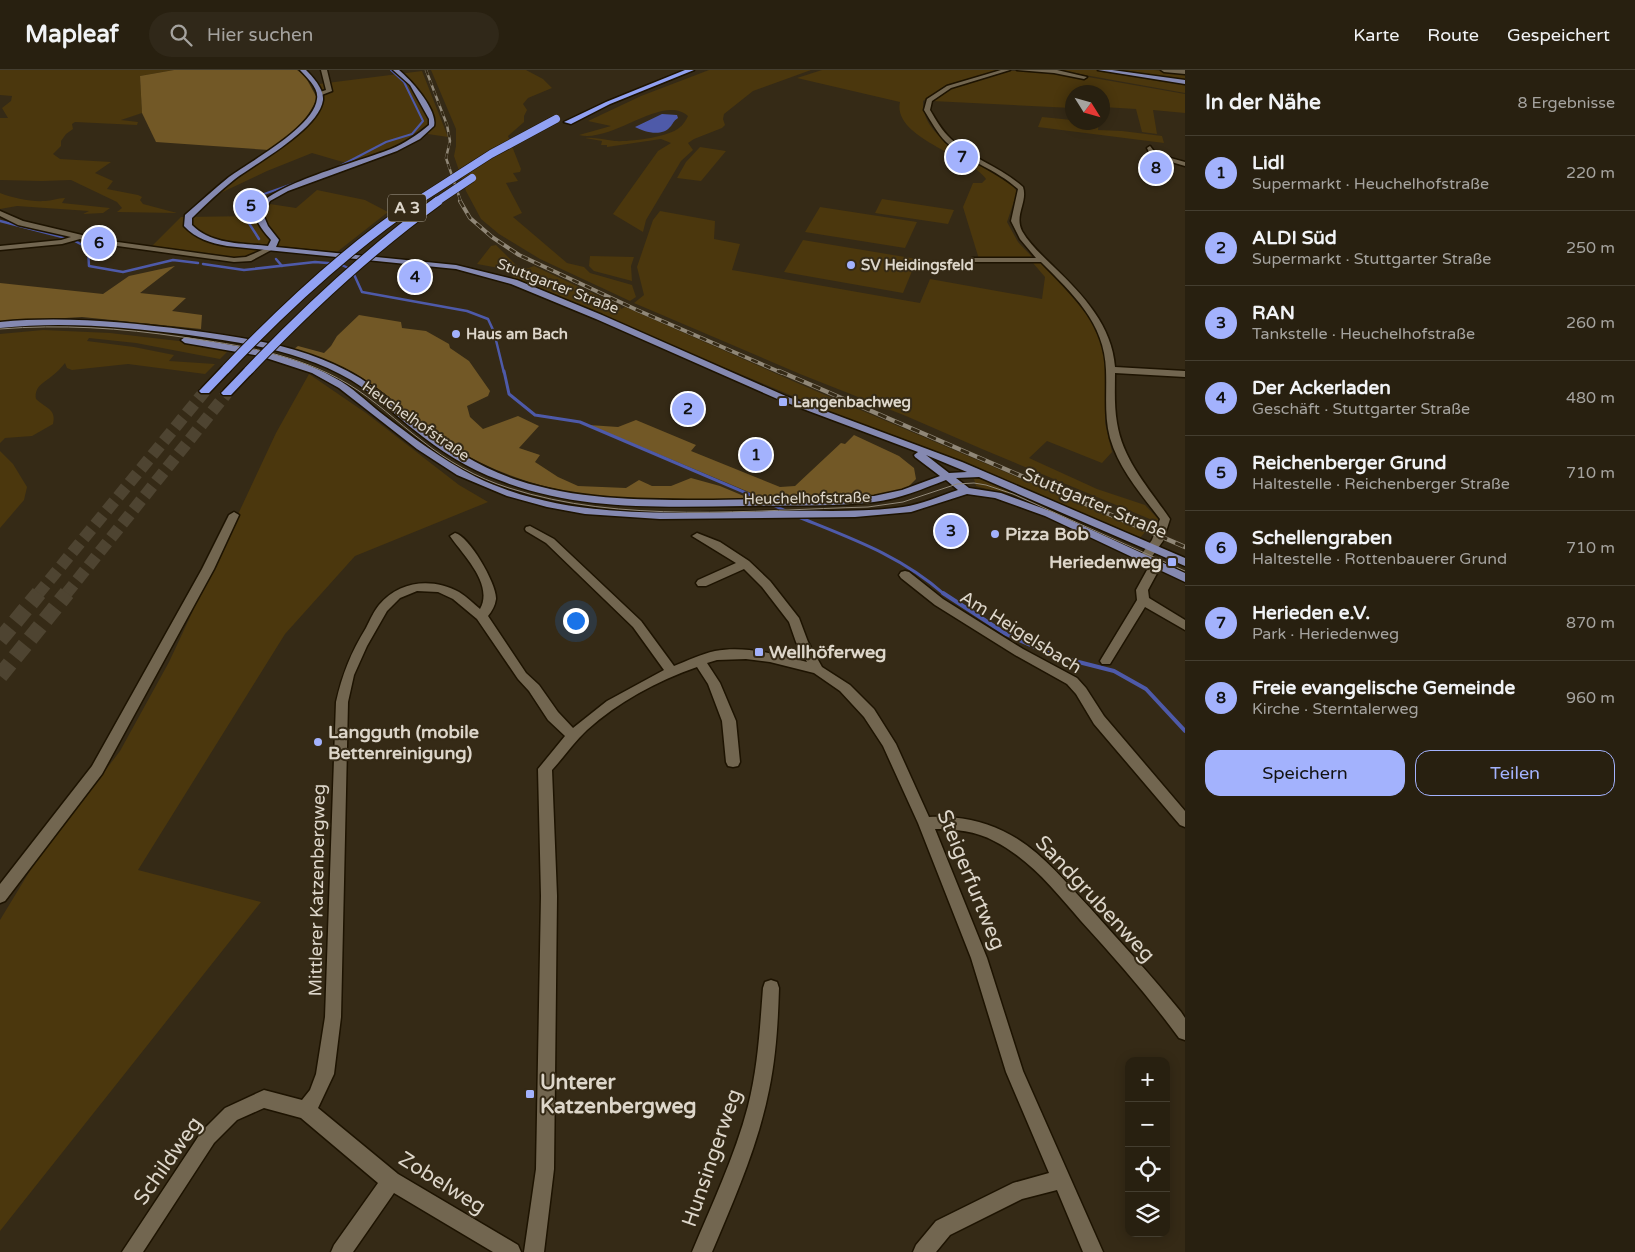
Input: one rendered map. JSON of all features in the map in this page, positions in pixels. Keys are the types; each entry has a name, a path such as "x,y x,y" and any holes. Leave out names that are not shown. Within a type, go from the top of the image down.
{"highway":[{"path":"646,80 670,70"},
{"path":"505,157 568,122 608,103 691,70"},
{"path":"680,74 698,70"},
{"name":"A 3","path":"204,391 314,282 406,208 489,155 556,119 626,87"},
{"name":"A 3","path":"227,393 293,323 372,250 430,206 482,171"}],"main road":[{"path":"303,70 315,85 319,94"},
{"path":"269,249 274,245 275,240 260,217 260,209 268,199 285,190 390,152 415,140 427,132 432,125 432,119 412,84 396,70"},
{"path":"1101,70 1185,82"},
{"path":"1111,70 1185,82"},
{"name":"Stuttgarter Straße","path":"319,94 319,102 304,126 293,136 238,174 188,217 188,226 194,234 216,242 269,249 416,262 456,267 497,277 599,316 778,396 990,478 1185,562"},
{"name":"Heuchelhofstraße","path":"0,325 54,321 115,324 221,336 268,345 306,356 346,374 380,396 434,440 463,459 513,482 567,496 629,503 754,503 874,499 892,496 952,475"},
{"name":"Heuchelhofstraße","path":"0,332 66,329 121,332 242,350 297,364 319,372 344,388 413,442 450,467 502,491 579,510 624,515 772,514 902,510 966,490"},
{"name":"Stuttgarter Straße","path":"869,432 922,456 952,475 966,490 975,490 1010,499 1049,514 1185,578"},
{"name":"Stuttgarter Straße","path":"935,456 948,464 952,475"},
{"name":"Stuttgarter Straße","path":"952,475 990,478"}],"street":[{"path":"319,94 329,91 324,70"},
{"path":"1007,70 949,87 930,100 927,110 940,131 953,144 993,166 1012,179 1021,188 1021,200 1014,220 1018,230 1043,260 1076,293 1091,312 1104,337 1112,370 1112,423 1118,451 1132,476 1165,519 1157,541 1144,559"},
{"path":"1020,70 1054,71 1084,77"},
{"path":"1164,70 1185,72"},
{"path":"1150,148 1153,155 1185,164"},
{"path":"0,213 21,222 79,237 234,260 248,258 269,249"},
{"path":"0,248 62,242 79,237"},
{"path":"975,260 1043,260"},
{"path":"1112,370 1185,374"},
{"path":"0,896 98,770 175,626 208,569 234,515"},
{"path":"530,529 550,542 637,624 671,670"},
{"path":"455,536 482,573 488,586 490,596 488,607 481,616"},
{"name":"Steigerfurtweg","path":"697,536 716,545 745,564 766,584 795,622 802,642 818,670 846,688 869,713 890,744 925,823 979,958 1015,1072 1060,1180 1093,1252"},
{"path":"702,583 745,564"},
{"path":"1106,661 1143,600 1142,590 1156,564"},
{"name":"Am Heigelsbach","path":"905,575 939,602 1019,652 1072,681 1081,691 1098,720 1185,821"},
{"name":"Mittlerer Katzenbergweg","path":"306,1110 316,1096 325,1074 333,1017 341,711 348,675 373,623 383,608 396,595 416,588 440,588 457,596 481,616 522,676 534,688 553,716 573,736"},
{"path":"1143,600 1185,626"},
{"path":"534,1252 545,1169 549,896 545,769 573,736 633,691 671,670 718,655 734,655 791,662 818,670"},
{"path":"699,661 714,683 729,720 733,762"},
{"name":"Sandgrubenweg","path":"925,823 967,825 984,830 1012,843 1029,856 1114,947 1185,1032"},
{"name":"Hunsingerweg","path":"702,1252 741,1154 758,1105 768,1047 771,988"},
{"name":"Schildweg","path":"132,1252 208,1137 231,1114 264,1099 306,1110"},
{"name":"Zobelweg","path":"306,1110 391,1181 453,1216 510,1252"},
{"path":"923,1252 943,1228 1020,1190 1060,1180"},
{"path":"341,1252 391,1181"}],"shaded area":[{"path":"0,70 174,70 140,76 142,113 121,120 138,122 137,125 75,122 72,124 73,129 66,134 61,141 61,146 53,154 60,159 111,162 95,173 113,181 107,189 138,195 142,197 140,200 143,204 177,213 117,212 122,208 117,202 71,180 0,180 0,118 8,118 2,108 11,101 12,96 0,95"},
{"path":"174,70 297,70 305,76 317,98 313,107 297,128 269,150 156,142 142,113 140,76"},
{"path":"431,70 526,70 543,79 552,88 528,98 523,104 527,110 524,122 508,136 521,169 520,172 513,173 518,181 506,183 522,213 513,217 567,263 584,267 590,273 632,285 636,297 630,301 540,259 499,234 481,219 466,191 454,156 456,129"},
{"path":"709,70 811,70 753,91 724,114 725,125 722,128 688,143 693,150 681,161 646,220 643,232 613,214 658,151 671,143 661,139 607,147 607,145 601,145 602,141 585,138 622,141 658,136 679,128 688,116 678,111 665,110 607,132 592,136 579,135 611,126 588,121 641,96"},
{"path":"822,70 1000,70 946,85 923,101 925,116 932,128 943,139 955,148 997,171 1011,182 1017,192 1007,222 1018,242 1033,258 979,259 963,207 973,183 982,183 986,179 965,162 919,136 908,126 901,115 900,102 797,78"},
{"path":"1057,70 1154,70 1185,73 1185,93"},
{"path":"422,71 448,137 421,133 387,152 353,165 312,153 267,171 212,197 308,127 323,101 319,84"},
{"path":"1009,71 1054,71 1185,94 1185,113 1153,110 1157,134 1142,132 1136,109 1110,107 1110,85 1065,85 1065,108 932,101 952,87"},
{"path":"1042,117 1065,119 1065,130 1122,131 1162,136 1164,143 1038,127"},
{"path":"700,147 726,151 701,181 677,178 686,162"},
{"path":"317,190 365,200 388,212 337,252 262,244 254,254 234,258 152,246 181,217 264,216 265,209 270,204 296,208"},
{"path":"0,193 34,201 65,198 62,203 110,208 103,213 83,214 89,211 17,206 0,209"},
{"path":"882,199 954,210 948,224 875,213"},
{"name":"SV Heidingsfeld","path":"820,207 917,222 905,248 805,232"},
{"path":"660,211 715,221 714,239 740,244 732,270 920,303 930,279 1042,299 1045,277 1033,263 1042,262 1073,293 1101,337 1106,370 1105,423 1112,452 1102,463 1047,441 1029,458 1097,489 1145,505 1159,520 1157,522 634,303 644,295 637,267 653,220"},
{"name":"SV Heidingsfeld","path":"803,240 917,259 903,293 784,272"},
{"path":"496,245 520,269 516,271 477,264 491,246"},
{"path":"590,256 634,257 631,266 632,281 594,271 589,266"},
{"path":"175,266 140,293 186,298 172,311 202,315 201,329 82,317 0,322 0,283 103,294 129,276"},
{"path":"534,266 620,306 621,309 625,307 1145,532 1140,538 1061,507 511,279 515,273"},
{"path":"359,315 401,322 402,328 426,331 449,344 450,348 469,361 490,391 488,396 467,406 470,417 483,429 518,416 539,426 519,448 540,455 535,462 558,477 578,486 626,488 639,480 652,486 671,486 691,478 720,486 751,499 672,501 596,496 559,490 522,479 486,465 450,446 386,395 356,374 339,365 294,349 298,346 324,353 337,336"},
{"path":"43,330 110,333 196,343 194,345 228,351 220,359 136,343 89,338 87,341 134,347 174,355 169,361 215,364 205,374 128,364 72,370 67,368 65,363 56,373 40,385 36,395 36,399 52,412 53,424 32,436 5,438 0,443 0,334"},
{"path":"309,374 366,413 459,485 488,502 355,556 285,634 138,870 261,902 0,1231 0,920 34,864 120,751 169,662 276,433"},
{"path":"636,420 696,445 691,451 780,487 795,486 841,443 845,444 854,435 899,456 914,468 916,479 907,488 872,497 763,498 589,425 618,427"},
{"path":"0,451 13,464 27,487 24,500 0,528"},
{"path":"969,477 992,481 1010,489 1006,494 976,486 974,479 967,479"}],"water":[{"path":"662,114 677,115 678,118 667,130 658,133 643,131 635,127"}],"waterway":[{"path":"340,166 386,142 412,134 423,121 404,82 391,70"},
{"path":"249,202 264,194 315,176"},
{"path":"249,202 247,203 245,217 259,239"},
{"path":"0,221 70,239"},
{"path":"75,241 88,248 89,266 123,272 173,260 198,263"},
{"path":"276,259 282,266"},
{"path":"282,266 315,262 340,264 352,270 362,292 467,311 488,319 494,332 504,373"},
{"path":"203,264 244,270 282,266"},
{"path":"504,371 509,394 535,415 580,422 765,501"},
{"path":"771,504 790,513"},
{"path":"796,516 855,540 892,558 910,568 944,594"},
{"path":"943,593 1006,634 1055,656 1114,671 1146,689 1185,731"}],"tunnel":[{"path":"38,594 205,391"},
{"path":"66,594 227,393"},
{"path":"0,640 39,593"},
{"path":"0,676 67,593"}],"tram line":[{"path":"0,329 68,327 136,331 247,347 289,358 329,374 358,390 431,448 463,468 497,484 552,499 596,507 641,511 733,512 868,507 903,502 957,484 974,483 1013,494 1185,571"}],"railway":[{"path":"426,70 447,125 450,141 446,158 461,202"},
{"path":"460,201 470,218 492,237 519,255 637,310 782,373"},
{"path":"779,371 1185,547"}],"place":[{"name":"Herieden e.V.","path":"962,157"},
{"name":"Freie evangelische Gemeinde","path":"1156,168"},
{"name":"Reichenberger Grund","path":"251,206"},
{"name":"Schellengraben","path":"99,243"},
{"name":"SV Heidingsfeld","path":"851,265"},
{"name":"Der Ackerladen","path":"415,277"},
{"name":"Haus am Bach","path":"456,334"},
{"name":"Langenbachweg","path":"783,402"},
{"name":"ALDI Süd","path":"688,409"},
{"name":"Lidl","path":"756,455"},
{"name":"RAN","path":"951,531"},
{"name":"Pizza Bob","path":"995,534"},
{"name":"Heriedenweg","path":"1172,562"},
{"name":"Wellhöferweg","path":"759,652"},
{"name":"Langguth (mobile Bettenreinigung)","path":"318,742"},
{"name":"Unterer Katzenbergweg","path":"530,1094"}]}
